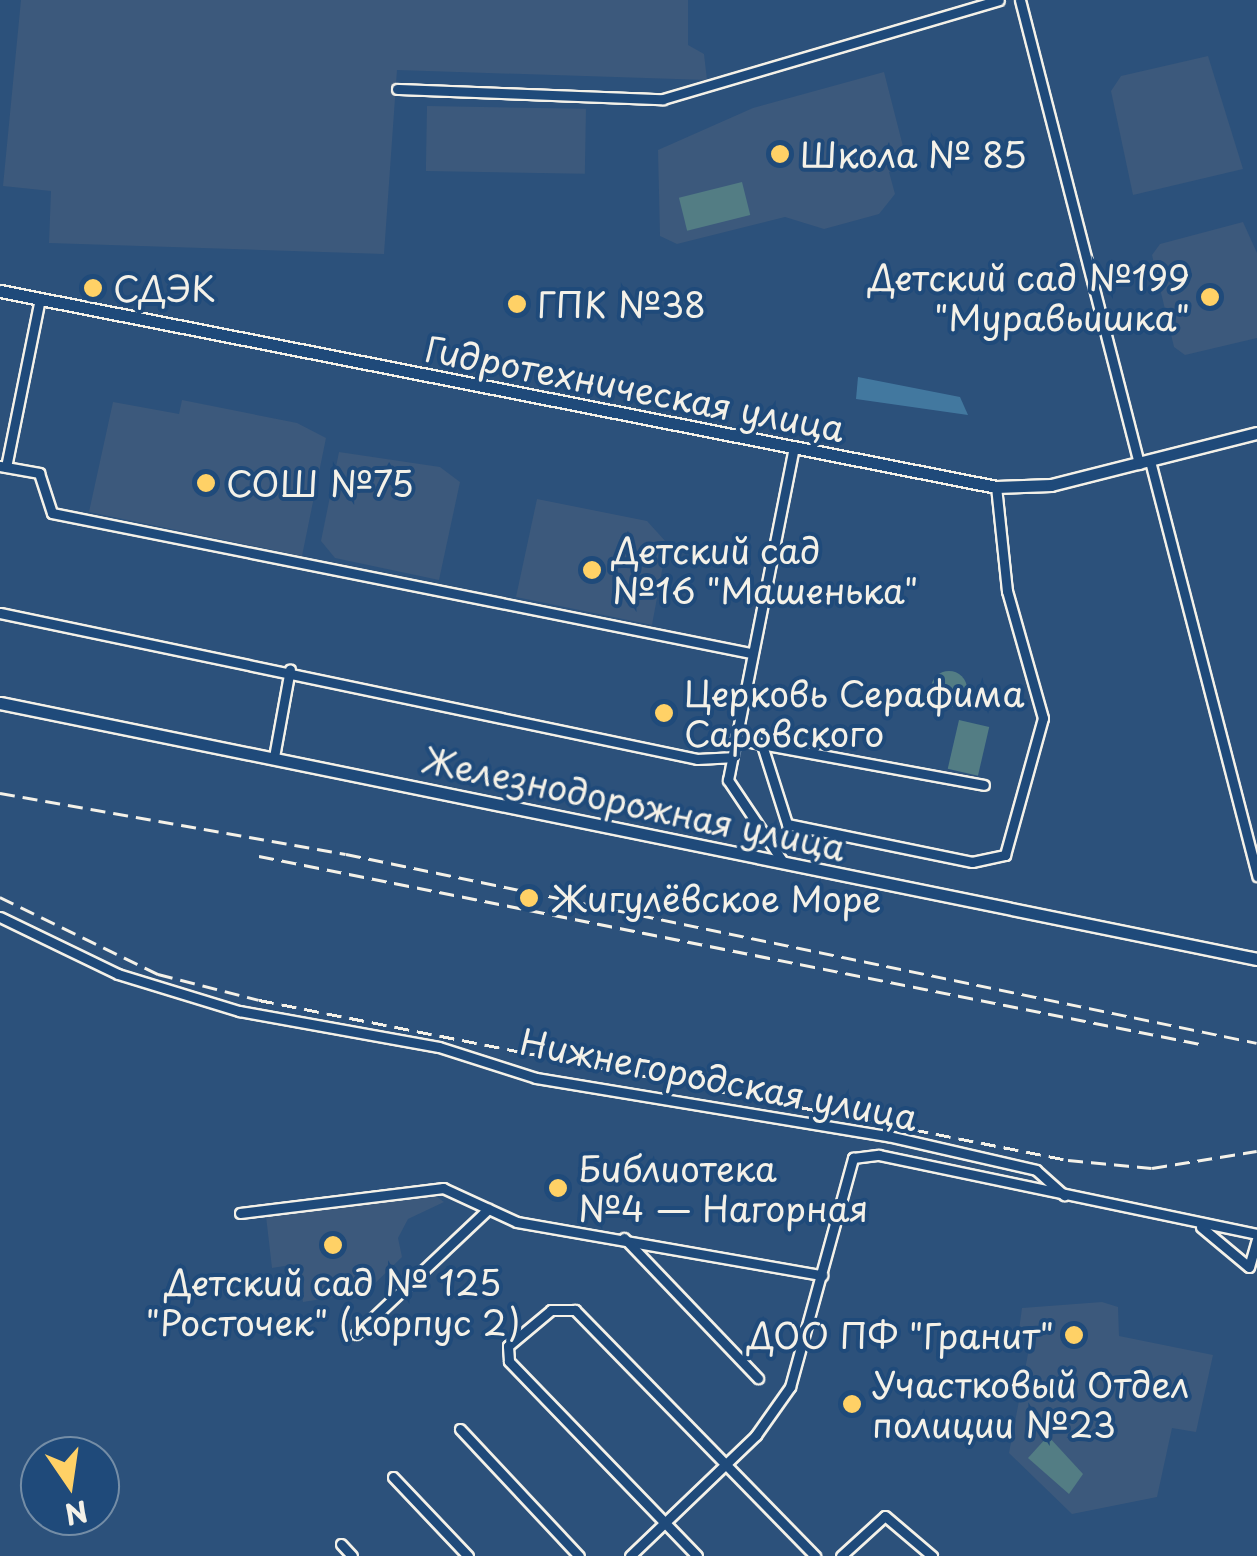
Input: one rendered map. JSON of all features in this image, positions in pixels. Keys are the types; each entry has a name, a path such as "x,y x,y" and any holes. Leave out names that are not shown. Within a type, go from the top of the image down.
{"main road":[{"name":"Гидротехническая улица","path":"0,292 996,487 1051,486 1257,434"},
{"name":"Железнодорожная улица","path":"0,702 1257,959"}],"street":[{"path":"396,89 662,98 998,0"},
{"path":"1020,0 1257,876"},
{"path":"40,299 3,467 39,474 52,513 751,653"},
{"path":"783,862 734,800 731,757 794,448"},
{"path":"762,745 787,824 972,862 1004,855 1043,718 1007,591 996,487"},
{"path":"0,612 290,670 697,759 731,757"},
{"path":"274,757 290,670"},
{"path":"734,739 984,785"},
{"name":"Нижнегородская улица","path":"0,916 118,974 239,1011 439,1047 556,1082 888,1136 1036,1170 1064,1196 1257,1236"},
{"path":"630,1556 756,1435 801,1362 842,1175 861,1154 1064,1196"},
{"path":"240,1213 427,1188 517,1222 822,1275"},
{"path":"356,1334 488,1209"},
{"path":"1194,1224 1249,1267"},
{"path":"1227,1230 1257,1280"},
{"path":"1249,1267 1257,1236"},
{"path":"624,1238 758,1378"},
{"path":"697,1556 509,1361 508,1346 551,1310 575,1310 815,1556"},
{"path":"460,1430 580,1556"},
{"path":"393,1477 468,1556"},
{"path":"840,1556 885,1516 932,1556"},
{"path":"340,1544 352,1556"}],"shaded area":[{"path":"21,0 688,0 688,45 704,54 707,80 397,70 384,254 49,243 51,191 3,186"},
{"path":"1208,56 1243,169 1133,195 1111,91 1121,76"},
{"name":"Школа № 85","path":"884,72 908,166 889,172 895,194 879,214 824,229 785,217 677,244 660,236 658,150 753,108"},
{"path":"427,106 586,109 585,174 426,171"},
{"name":"Детский сад №199 \"Муравьишка\"","path":"1243,222 1257,253 1257,338 1185,355 1174,347 1152,255 1160,244"},
{"path":"858,377 960,397 968,415 856,399"},
{"name":"СОШ №75","path":"182,400 297,423 326,438 302,556 89,512 113,402 179,414"},
{"path":"339,452 440,467 460,482 439,580 335,558 321,541"},
{"name":"Детский сад №16 \"Машенька\"","path":"537,499 647,521 667,543 652,625 516,597"},
{"name":"Детский сад № 125 \"Росточек\" (корпус 2)","path":"429,1191 444,1202 408,1219 398,1238 402,1257 366,1292 303,1302 297,1264 272,1268 266,1216"},
{"path":"1102,1302 1118,1307 1119,1336 1213,1355 1196,1432 1172,1428 1157,1497 1072,1514 1009,1453 1032,1333 1019,1330 1022,1308"}],"green space":[{"path":"742,182 750,215 687,231 679,198"},
{"path":"949,671 962,676 967,689 962,702 949,707 936,702 931,689 936,676"},
{"path":"959,720 989,727 978,776 948,769"},
{"path":"1048,1436 1083,1474 1069,1494 1028,1458"}],"railway":[{"path":"0,793 346,854 1257,1043"},
{"path":"259,856 1205,1045"},
{"path":"0,897 158,974 259,1000 1068,1160 1152,1168 1257,1151"}],"place":[{"name":"Школа № 85","path":"780,154"},
{"name":"СДЭК","path":"93,288"},
{"name":"Детский сад №199 \"Муравьишка\"","path":"1210,297"},
{"name":"ГПК №38","path":"517,304"},
{"name":"СОШ №75","path":"206,483"},
{"name":"Детский сад №16 \"Машенька\"","path":"592,570"},
{"name":"Церковь Серафима Саровского","path":"664,713"},
{"name":"Жигулёвское Море","path":"529,898"},
{"name":"Библиотека №4 — Нагорная","path":"558,1188"},
{"name":"Детский сад № 125 \"Росточек\" (корпус 2)","path":"333,1245"},
{"name":"ДОО ПФ \"Гранит\"","path":"1074,1335"},
{"name":"Участковый Отдел полиции №23","path":"852,1404"}]}
